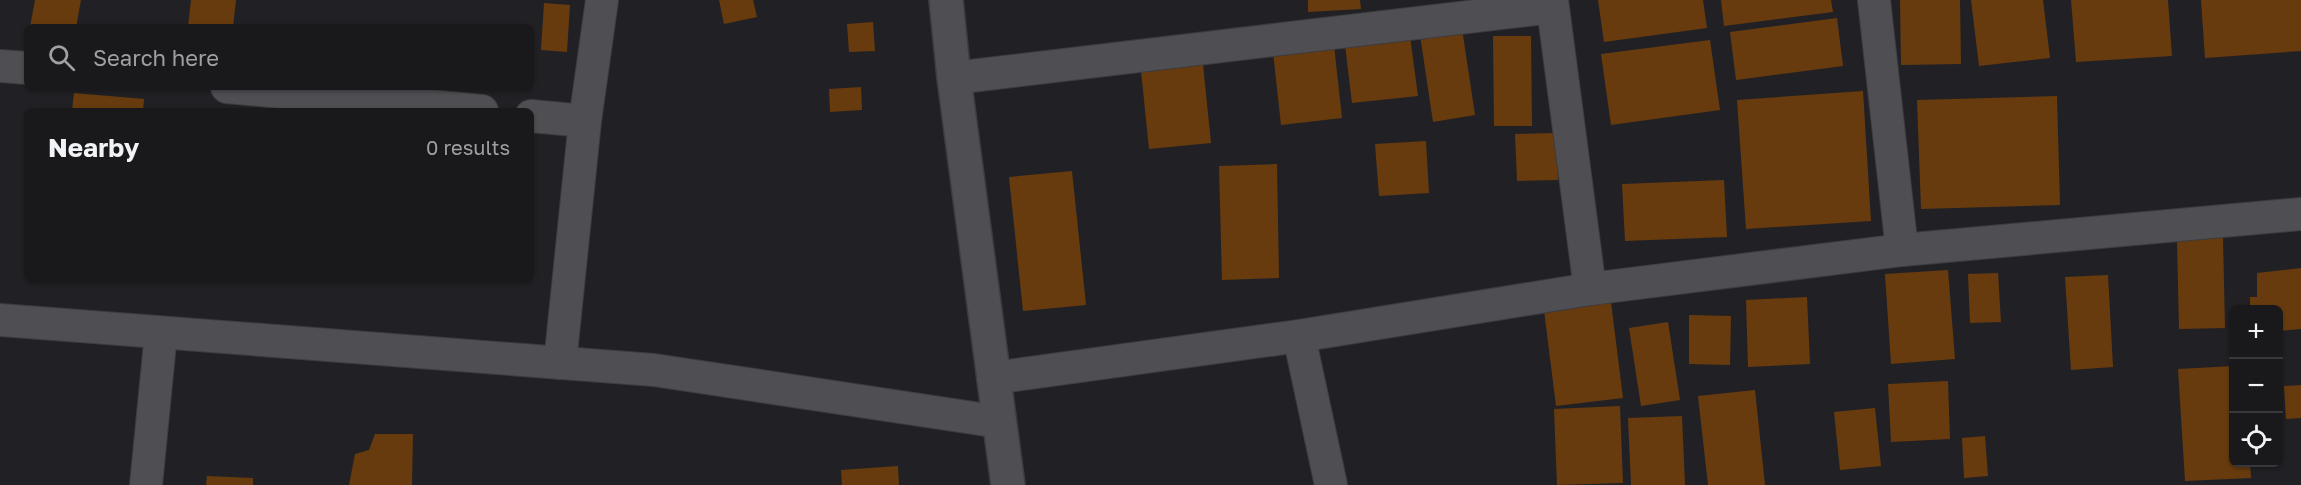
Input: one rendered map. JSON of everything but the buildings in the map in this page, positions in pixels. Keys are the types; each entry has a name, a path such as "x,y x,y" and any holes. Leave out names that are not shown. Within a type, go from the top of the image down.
{"street":[{"path":"560,363 585,121 602,0"},
{"path":"946,0 954,78 1008,485"},
{"path":"1874,0 1902,250"},
{"path":"954,78 1552,3 1590,289"},
{"path":"0,66 24,68"},
{"path":"259,90 450,108"},
{"path":"534,116 585,121"},
{"path":"993,378 1299,336 1590,289 1902,250 2301,214"},
{"path":"0,320 654,370 1000,422"},
{"path":"146,485 161,333"},
{"path":"1299,336 1331,485"}]}
